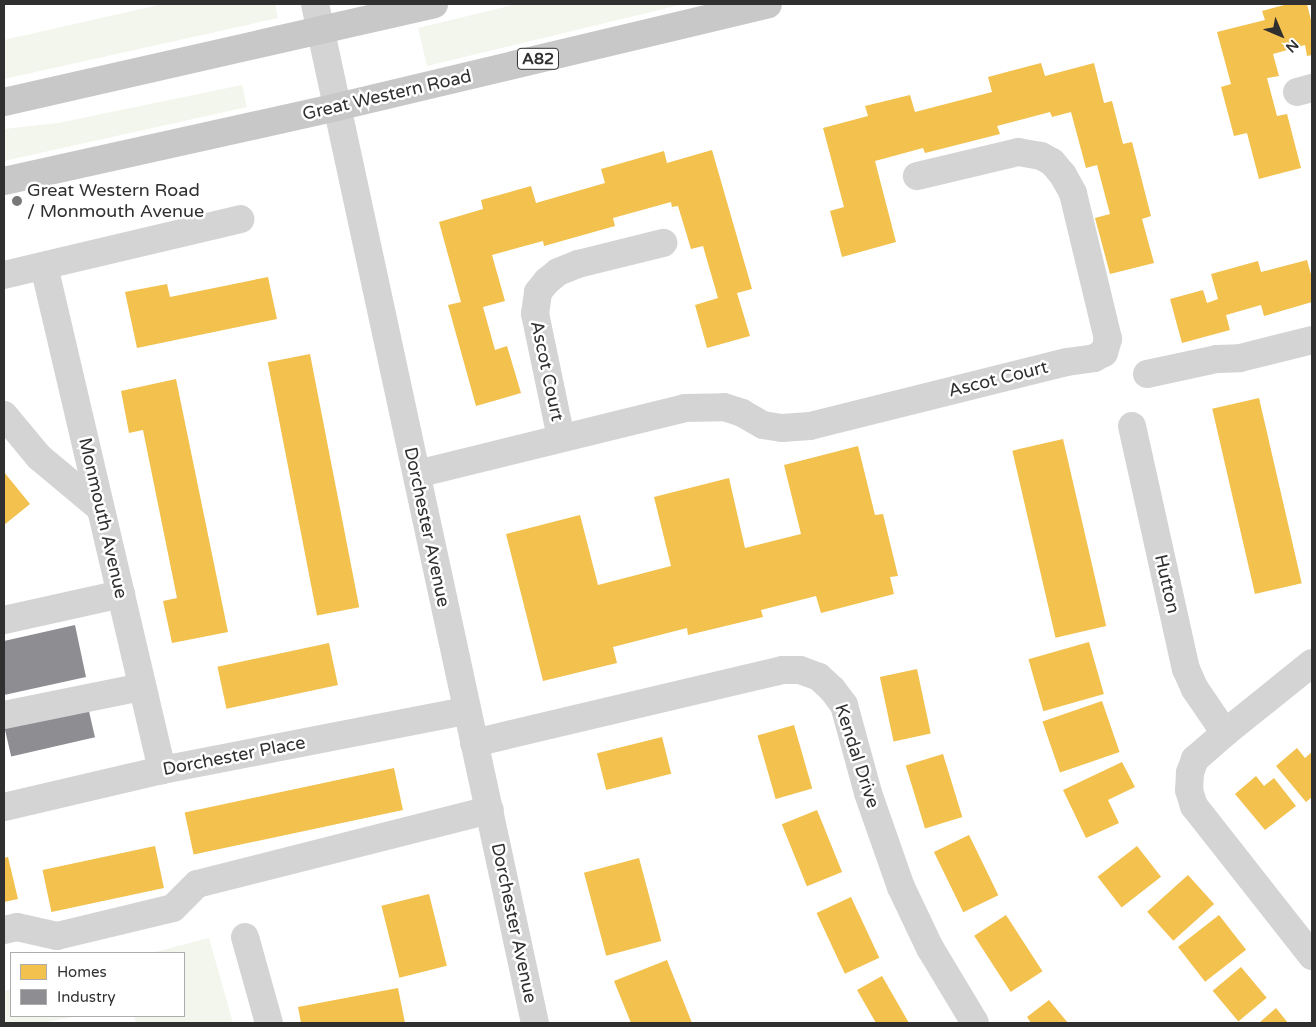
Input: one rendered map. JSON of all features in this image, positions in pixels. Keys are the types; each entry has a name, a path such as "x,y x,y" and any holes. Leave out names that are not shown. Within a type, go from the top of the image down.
{"main road":[{"path":"4,102 434,4"},
{"name":"Great Western Road","path":"4,181 337,107 768,4"}],"street":[{"name":"Dorchester Avenue","path":"315,4 417,474 466,711 490,810 535,1023"},
{"name":"Ascot Court","path":"417,474 685,408 724,407 742,413 762,425 782,428 810,426 1067,362 1094,358 1104,353 1108,338 1073,193 1063,175 1052,162 1041,156 1018,152 917,176"},
{"path":"4,275 240,219"},
{"name":"Ascot Court","path":"561,438 535,314 538,292 547,280 558,272 578,264 663,243"},
{"name":"Monmouth Avenue","path":"44,266 162,770"},
{"path":"1147,374 1217,359 1240,358 1312,340"},
{"path":"4,415 40,457 100,508"},
{"name":"Hutton","path":"1132,426 1186,669 1195,690 1225,732"},
{"path":"4,620 120,594"},
{"path":"1312,663 1225,732 1195,759 1190,773 1189,790 1194,806 1312,956"},
{"name":"Kendal Drive","path":"474,743 782,670 800,670 819,677 832,689 844,705 868,793 901,887 930,948 975,1023"},
{"path":"4,715 142,687"},
{"name":"Dorchester Place","path":"4,806 162,770 466,711"},
{"path":"4,930 17,927 57,936 173,908 197,884 490,810"},
{"path":"245,937 269,1023"}],"shaded area":[{"path":"163,4 275,4 278,18 4,79 4,40"},
{"path":"517,4 684,4 427,66 418,28"},
{"path":"242,85 247,107 4,161 4,129 58,123"},
{"path":"209,938 233,1023 136,1023 134,1017 185,1017 185,952 155,952"},
{"path":"10,989 10,1017 72,1017 43,1023 4,1023 4,991"}],"building: Homes":[{"path":"1288,4 1307,4 1312,24 1312,55 1307,56 1305,45 1273,54 1279,76 1267,78 1277,116 1287,114 1301,168 1259,179 1247,133 1234,136 1221,87 1231,84 1217,32 1265,20 1262,11"},
{"path":"1041,63 1045,76 1094,63 1104,103 1112,101 1123,144 1132,142 1151,216 1142,219 1154,263 1110,274 1095,218 1110,214 1097,165 1086,168 1071,112 1052,117 1050,112 997,126 1000,134 925,153 923,148 875,161 896,242 842,257 830,211 844,207 823,128 868,116 865,106 910,95 915,112 992,92 988,77"},
{"path":"712,150 752,289 737,293 750,336 707,348 695,305 718,298 703,246 691,249 678,206 672,207 671,202 613,218 615,226 544,246 543,241 492,255 505,301 483,307 495,350 507,346 521,393 476,406 448,305 461,302 439,222 483,209 481,200 531,186 536,203 605,183 601,169 664,151 667,163"},
{"path":"1307,260 1312,278 1312,302 1264,316 1261,305 1226,315 1230,330 1182,343 1170,299 1203,290 1207,303 1218,299 1211,274 1258,261 1261,272"},
{"path":"268,277 277,319 137,348 125,292 167,284 170,297"},
{"path":"310,354 359,607 317,615 268,362"},
{"path":"176,379 228,632 172,643 163,601 177,598 143,430 129,433 121,391"},
{"path":"1259,398 1302,583 1255,594 1212,409"},
{"path":"1063,439 1106,626 1056,638 1012,451"},
{"path":"858,446 875,515 883,514 898,576 890,577 894,594 821,613 816,596 761,610 763,617 688,635 687,628 613,647 617,663 543,681 506,534 580,515 598,585 671,566 654,497 729,478 745,548 801,534 784,465"},
{"path":"4,472 30,504 4,525"},
{"path":"1089,642 1104,694 1043,711 1028,659"},
{"path":"329,643 338,685 226,709 217,667"},
{"path":"917,669 931,734 894,741 880,677"},
{"path":"1102,701 1120,752 1060,773 1042,722"},
{"path":"794,725 812,788 776,799 757,735"},
{"path":"662,737 671,774 606,790 597,753"},
{"path":"1297,748 1305,758 1312,752 1312,797 1306,802 1276,766"},
{"path":"943,754 962,817 925,829 906,765"},
{"path":"1122,762 1135,787 1108,800 1119,823 1086,838 1063,790"},
{"path":"394,768 403,810 194,855 185,812"},
{"path":"1256,776 1264,786 1274,778 1296,806 1265,830 1235,794"},
{"path":"817,810 842,872 807,886 782,824"},
{"path":"969,835 998,895 963,912 934,852"},
{"path":"155,846 164,888 51,912 43,870"},
{"path":"1137,846 1161,877 1122,908 1098,877"},
{"path":"8,857 18,899 4,902 4,858"},
{"path":"639,858 661,941 606,956 584,873"},
{"path":"1188,875 1214,904 1173,941 1147,912"},
{"path":"429,894 447,966 399,978 381,906"},
{"path":"851,897 879,958 845,974 817,913"},
{"path":"1006,915 1042,971 1011,992 974,936"},
{"path":"1219,915 1246,950 1205,982 1178,947"},
{"path":"667,960 692,1023 631,1023 614,981"},
{"path":"1241,967 1267,998 1238,1021 1213,991"},
{"path":"882,976 909,1023 876,1023 857,990"},
{"path":"398,988 405,1023 301,1023 298,1007"},
{"path":"1049,1000 1068,1023 1031,1023 1027,1017"},
{"path":"1276,1008 1288,1023 1259,1023"}],"building: Industry":[{"path":"75,625 86,677 4,695 4,641"},
{"path":"88,707 95,737 11,757 4,726"}],"place":[{"name":"Great Western Road / Monmouth Avenue","path":"17,201"}]}
